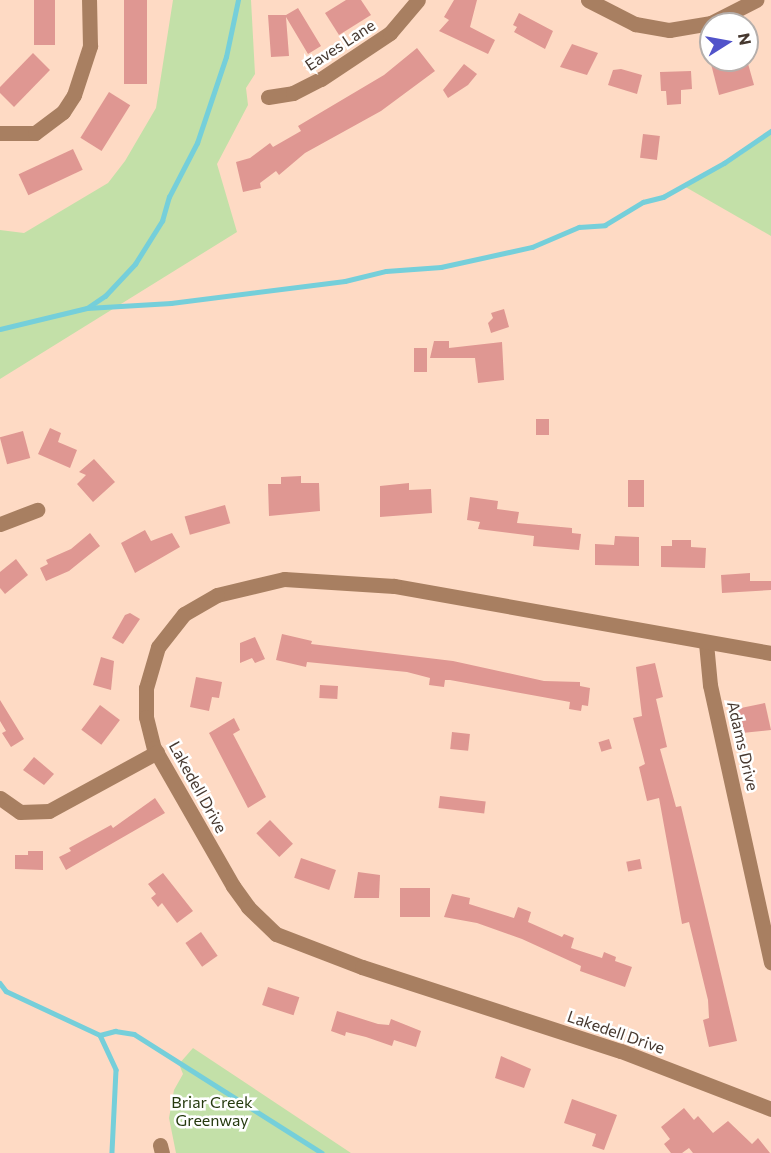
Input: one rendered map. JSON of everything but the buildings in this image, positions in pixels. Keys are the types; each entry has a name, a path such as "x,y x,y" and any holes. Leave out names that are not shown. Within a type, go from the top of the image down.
{"street":[{"path":"0,133 35,133 63,112 74,94 90,46 89,0"},
{"name":"Eaves Lane","path":"268,97 293,93 321,79 390,33 418,0"},
{"path":"588,0 635,24 669,30 718,21 756,0"},
{"path":"0,524 37,510"},
{"name":"Lakedell Drive","path":"771,653 394,586 318,578 266,581 217,595 196,606 176,622 158,647 146,688 146,717 157,752 233,886 248,907 276,934 352,964 621,1051 771,1109"},
{"name":"Adams Drive","path":"706,643 711,685 771,962"},
{"path":"0,798 20,812 50,811 157,752"}],"green space":[{"path":"173,0 251,0 255,74 246,88 248,105 217,164 237,232 0,379 0,230 24,233 108,183 125,161 156,108"},
{"path":"771,132 771,236 682,185 741,155"},
{"name":"Briar Creek Greenway","path":"193,1048 351,1153 176,1153 169,1118 174,1090 183,1074 179,1064"}],"waterway":[{"path":"0,329 87,308 105,296 135,264 162,221 169,197 197,143 226,57 238,0"},
{"path":"87,308 171,303 345,281 386,271 441,267 532,247 579,227 605,225 643,202 663,197 724,163 771,131"},
{"path":"0,983 6,991 100,1035"},
{"path":"100,1035 115,1031 134,1034 322,1153"},
{"path":"100,1035 116,1070 112,1153"}]}
